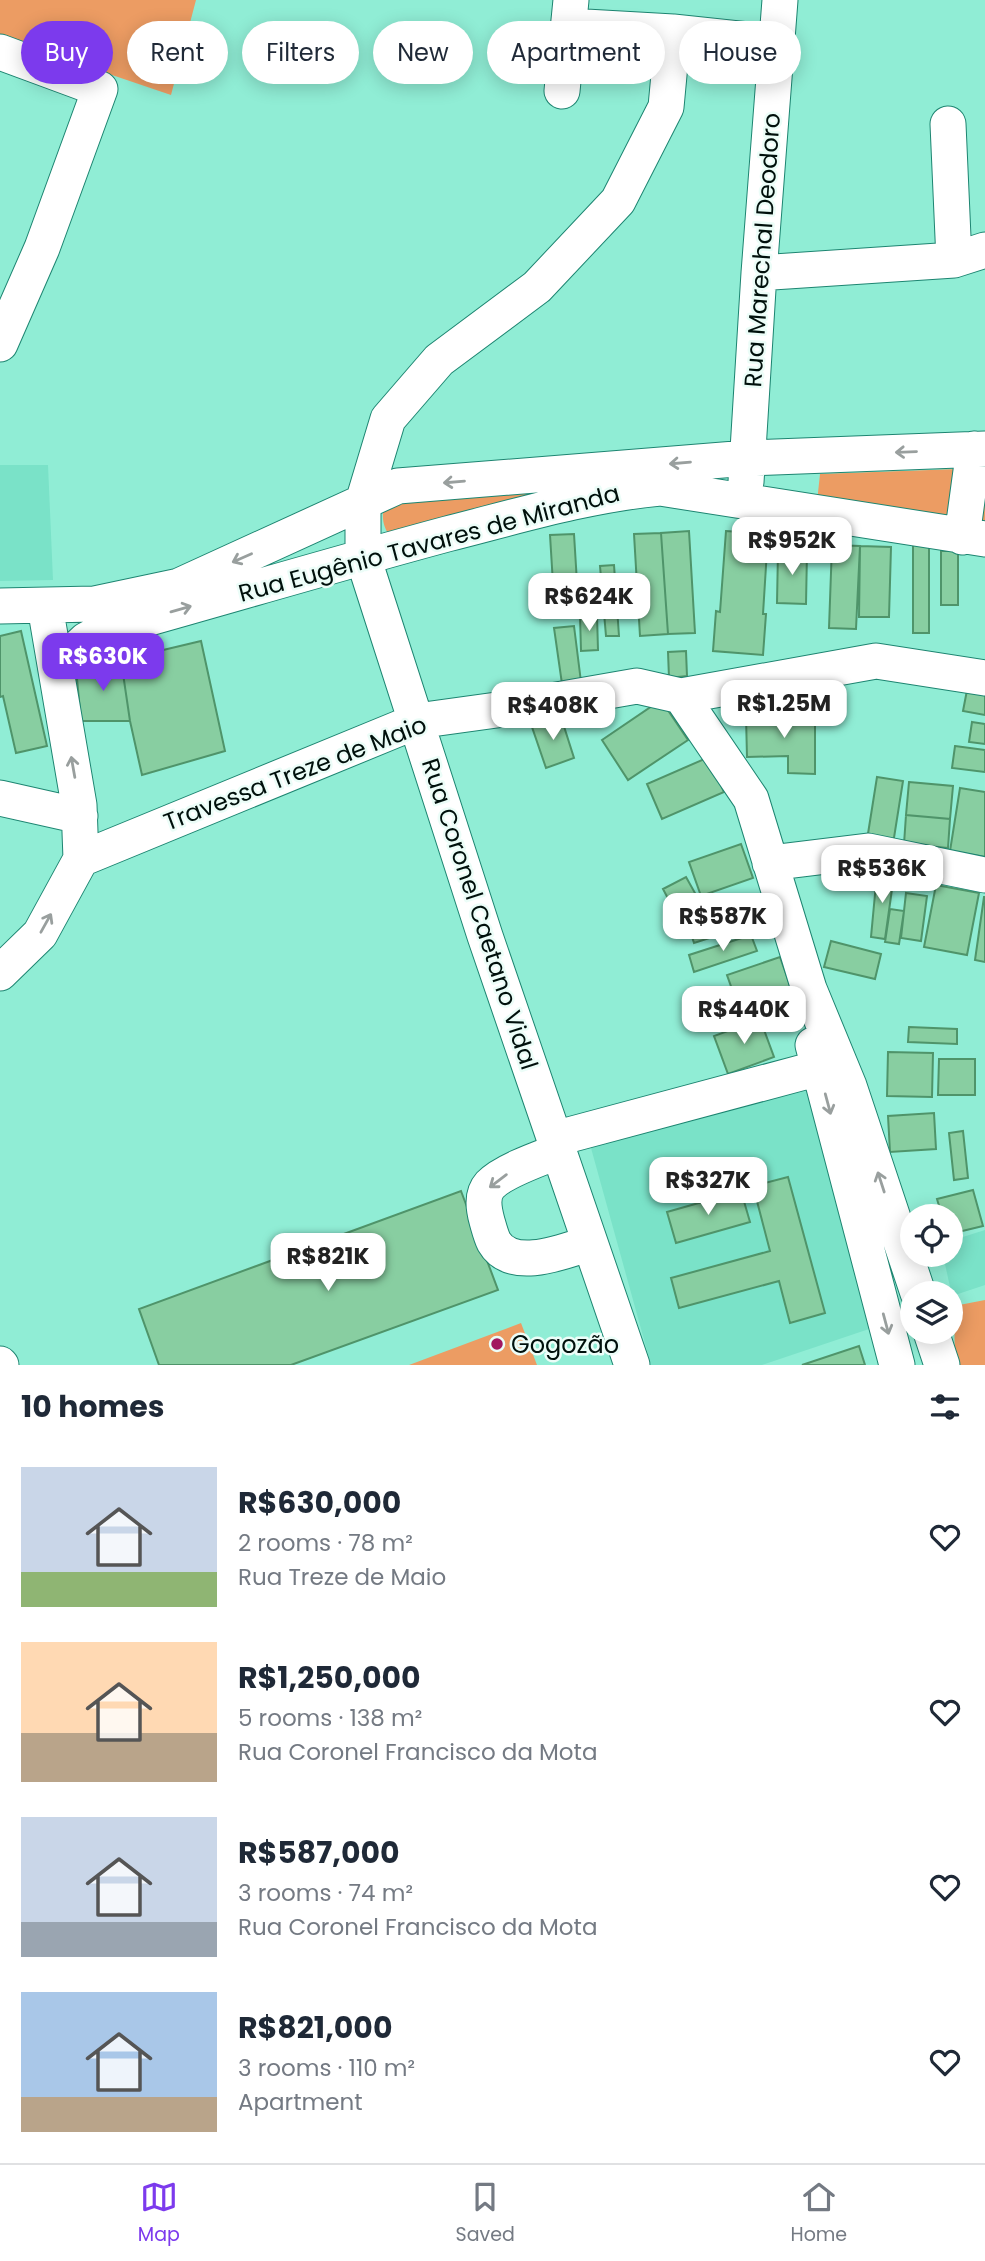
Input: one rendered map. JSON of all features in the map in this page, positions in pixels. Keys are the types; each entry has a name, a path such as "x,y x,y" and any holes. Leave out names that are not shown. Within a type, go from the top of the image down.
{"street":[{"name":"Rua Marechal Deodoro","path":"778,21 780,0"},
{"path":"562,91 569,13 679,33"},
{"name":"Rua Coronel Caetano Vidal","path":"632,1365 485,936 363,557 363,502 388,419 439,360 537,287 618,201 666,107 673,32"},
{"path":"0,52 100,89 42,248 0,344"},
{"name":"Rua Marechal Deodoro","path":"744,502 773,84"},
{"path":"758,273 970,255 948,124"},
{"path":"974,538 979,449"},
{"name":"Rua Eugênio Tavares de Miranda","path":"0,606 94,604 179,586 398,486 630,479 748,458 979,449"},
{"name":"Rua Eugênio Tavares de Miranda","path":"56,668 86,640 103,631 363,557 582,499 630,479 660,488 974,538"},
{"path":"0,973 40,934 81,859 80,816 45,606"},
{"name":"Travessa Treze de Maio","path":"81,859 417,721 637,686 681,696 876,661 985,678"},
{"path":"681,696 751,799 809,989 849,1086 914,1281"},
{"path":"0,798 80,816"},
{"path":"770,863 868,851 985,875"},
{"path":"809,989 810,1035 897,1365"},
{"path":"590,1243 544,1258 518,1258 503,1252 494,1242 485,1212 484,1197 490,1185 557,1145 819,1068"},
{"path":"935,1344 942,1365"}],"shaded area":[{"path":"0,0 196,0 190,21 127,21 127,80 113,75 113,21 21,21 21,44 0,37"},
{"path":"139,84 174,84 171,95"},
{"path":"0,465 48,465 53,580 0,581"},
{"path":"985,468 985,522 817,502 820,474"},
{"path":"575,487 392,538 383,521 385,501"},
{"path":"810,1082 878,1326 762,1365 651,1365 591,1148"},
{"path":"985,1230 985,1285 963,1292 963,1281 949,1281 946,1267 963,1267 963,1237"},
{"path":"985,1300 985,1365 955,1365 955,1344 963,1344 963,1304"},
{"name":"Gogozão","path":"521,1323 537,1365 409,1365"}],"building":[{"path":"689,531 695,633 668,634 661,533"},
{"path":"726,531 768,534 763,655 713,651 716,611 720,612"},
{"path":"661,533 668,634 640,636 634,534"},
{"path":"574,534 578,599 554,600 550,535"},
{"path":"832,545 860,546 856,629 829,628"},
{"path":"913,545 929,545 929,633 913,633"},
{"path":"860,546 891,547 889,617 859,617"},
{"path":"778,551 807,552 806,604 777,603"},
{"path":"941,551 958,551 958,605 941,605"},
{"path":"614,565 619,636 606,636 600,566"},
{"path":"580,615 597,615 598,650 581,651"},
{"path":"574,626 581,682 562,684 554,628"},
{"path":"21,631 47,746 16,753 3,696 0,697 0,636"},
{"path":"201,641 225,751 142,775 130,721 121,660"},
{"path":"686,651 687,676 669,678 668,652"},
{"path":"121,660 130,721 81,721 76,668"},
{"path":"968,685 985,688 985,715 963,711"},
{"path":"661,700 688,740 628,780 602,740"},
{"path":"746,716 815,716 815,774 788,773 788,756 747,757"},
{"path":"561,717 574,758 546,768 532,727"},
{"path":"972,722 985,724 985,744 969,742"},
{"path":"955,746 985,750 985,772 952,768"},
{"path":"709,757 724,792 662,819 647,784"},
{"path":"877,777 903,781 893,844 867,840"},
{"path":"909,782 953,786 950,819 906,815"},
{"path":"960,788 985,792 985,857 950,851"},
{"path":"906,815 950,819 948,848 904,844"},
{"path":"741,844 753,878 701,896 689,862"},
{"path":"877,873 894,875 885,939 871,937"},
{"path":"686,877 700,902 676,914 663,889"},
{"path":"936,885 979,893 967,955 924,947"},
{"path":"906,893 927,896 921,941 901,938"},
{"path":"764,894 772,918 694,943 686,918"},
{"path":"985,897 985,962 975,960"},
{"path":"890,909 904,911 899,944 885,942"},
{"path":"751,935 757,951 694,972 689,955"},
{"path":"831,941 881,954 875,979 824,967"},
{"path":"780,957 791,988 738,1006 727,975"},
{"path":"760,1019 774,1057 728,1074 714,1036"},
{"path":"909,1027 957,1029 957,1044 908,1042"},
{"path":"888,1052 933,1053 932,1097 887,1096"},
{"path":"939,1059 975,1059 975,1095 938,1095"},
{"path":"934,1113 936,1149 890,1152 888,1116"},
{"path":"963,1131 968,1178 954,1180 949,1133"},
{"path":"788,1177 825,1313 790,1323 779,1281 679,1308 671,1278 770,1251 753,1186"},
{"path":"973,1190 983,1226 963,1231 963,1204 938,1204 937,1199"},
{"path":"461,1191 498,1290 291,1365 159,1365 139,1309"},
{"path":"741,1191 750,1222 676,1243 667,1212"},
{"path":"859,1346 865,1365 802,1365"}],"place":[{"name":"Gogozão","path":"497,1344"}]}
